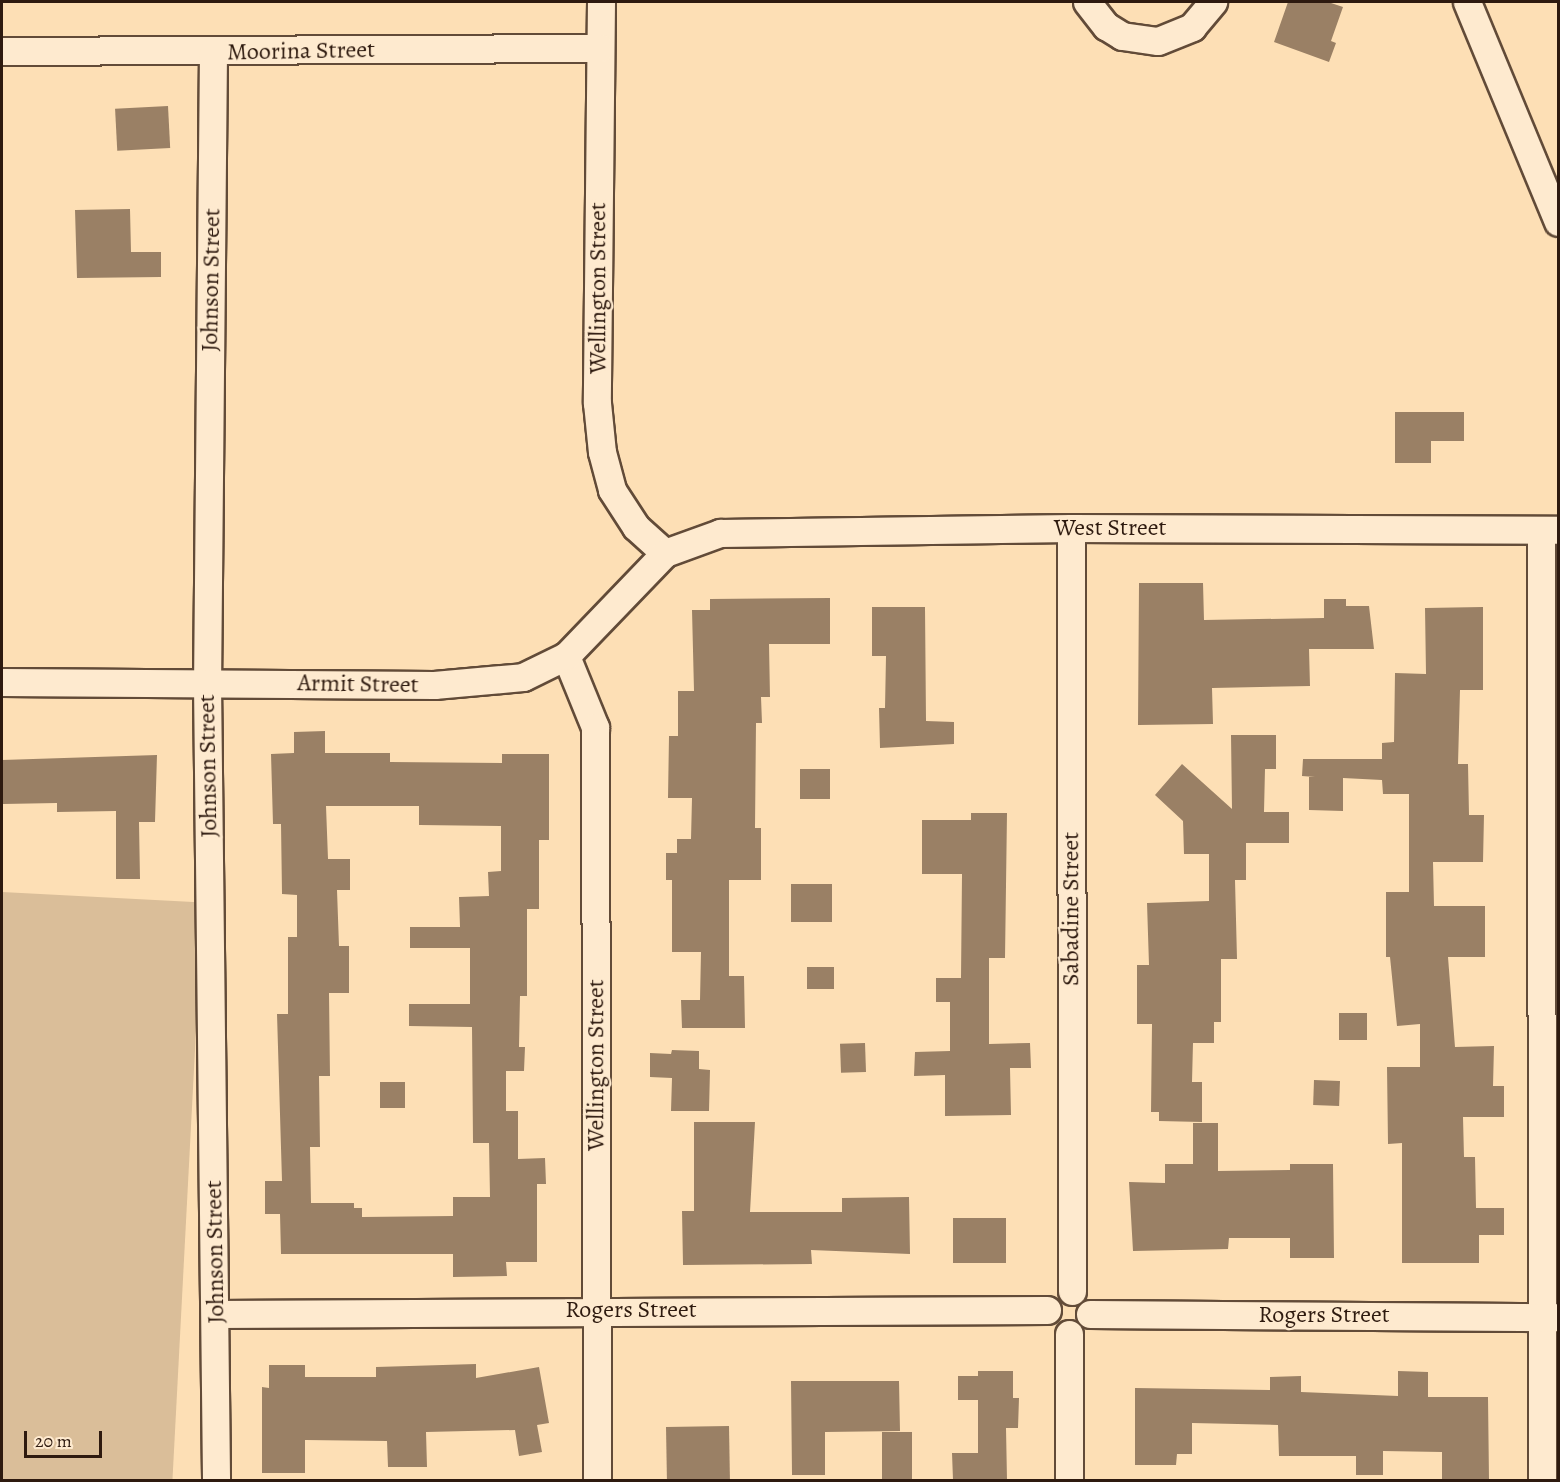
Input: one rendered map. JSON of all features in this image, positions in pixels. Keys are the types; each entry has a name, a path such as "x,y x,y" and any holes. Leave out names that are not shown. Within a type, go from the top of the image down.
{"street":[{"name":"Wellington Street","path":"601,2 597,404 602,452 612,490 636,527 665,553"},
{"path":"1087,2 1106,26 1122,36 1158,41 1192,27 1213,2"},
{"path":"1467,2 1558,222"},
{"name":"Moorina Street","path":"2,51 213,52 600,48"},
{"name":"Johnson Street","path":"213,52 207,682 216,1314 216,1480"},
{"name":"West Street","path":"665,553 720,533 1071,528 1550,530"},
{"name":"Sabadine Street","path":"1071,528 1071,1291"},
{"path":"1542,1480 1550,1317 1550,530"},
{"name":"Armit Street","path":"2,682 492,683 523,677 566,656 665,553"},
{"name":"Wellington Street","path":"566,656 595,727 597,1480"},
{"path":"1071,1291 1083,1297 1089,1314 1080,1330 1069,1334 1050,1324 1047,1310 1055,1295 1071,1291"},
{"name":"Rogers Street","path":"216,1314 597,1310 1047,1310"},
{"name":"Rogers Street","path":"1089,1314 1550,1317"},
{"path":"1069,1334 1069,1480"}],"shaded area":[{"path":"2,892 203,903 172,1480 2,1480"}],"building":[{"path":"1288,2 1328,2 1343,7 1331,41 1336,43 1329,62 1274,42"},
{"path":"168,106 170,148 117,151 115,109"},
{"path":"130,209 131,252 161,252 161,277 77,278 75,210"},
{"path":"1395,412 1464,412 1464,441 1431,441 1431,463 1395,463"},
{"path":"1139,583 1203,583 1204,620 1324,618 1324,599 1346,599 1346,606 1369,606 1374,649 1309,649 1310,686 1212,688 1213,724 1138,725"},
{"path":"830,598 830,644 769,644 770,697 761,697 762,723 756,723 755,828 761,828 761,880 729,880 729,976 744,976 745,1028 682,1028 681,1000 700,1000 701,952 672,952 672,880 666,880 666,853 677,853 677,839 691,839 692,798 668,798 669,736 678,736 678,691 694,691 692,610 710,610 710,599"},
{"path":"872,607 925,607 926,721 954,722 954,744 880,748 879,708 885,708 886,656 872,656"},
{"path":"1483,607 1483,690 1460,690 1458,764 1468,764 1469,815 1484,815 1483,862 1433,862 1434,906 1485,906 1485,957 1448,957 1455,1047 1494,1046 1493,1086 1504,1086 1504,1117 1463,1117 1464,1157 1475,1157 1476,1208 1504,1208 1504,1235 1479,1235 1479,1263 1402,1263 1402,1143 1388,1144 1387,1067 1420,1067 1420,1024 1397,1026 1390,957 1386,957 1386,892 1409,892 1409,794 1383,794 1382,780 1343,778 1343,811 1309,810 1309,777 1315,777 1302,776 1303,759 1382,759 1382,743 1394,742 1395,673 1426,674 1425,608"},
{"path":"325,731 325,753 390,753 390,762 502,763 502,754 549,754 549,840 539,840 539,909 527,909 527,996 520,996 519,1047 525,1047 524,1071 506,1071 506,1111 518,1111 518,1159 545,1158 546,1184 537,1184 537,1262 506,1262 507,1276 453,1277 453,1254 281,1254 280,1214 265,1214 265,1181 282,1181 277,1014 288,1014 288,937 297,937 297,895 282,894 281,824 273,824 271,754 294,753 294,732","holes":["326,806 419,806 419,825 501,826 501,871 488,872 489,896 459,897 460,927 410,927 410,948 470,948 470,1004 409,1004 409,1026 472,1027 473,1143 489,1143 490,1197 453,1197 453,1216 362,1217 362,1208 354,1208 354,1203 311,1203 310,1147 320,1147 319,1076 330,1076 329,993 349,993 349,946 339,946 337,890 350,890 350,859 328,859"]},
{"path":"1231,735 1276,735 1276,769 1265,769 1264,812 1289,812 1289,843 1246,843 1246,880 1235,880 1237,959 1221,959 1221,1022 1214,1022 1214,1043 1193,1043 1192,1082 1202,1082 1202,1122 1159,1121 1159,1112 1151,1112 1152,1024 1137,1024 1137,965 1149,965 1147,903 1209,901 1209,854 1184,854 1183,821 1155,795 1182,764 1232,809"},
{"path":"157,755 155,822 139,822 140,879 116,879 116,811 57,812 57,803 3,804 2,760"},
{"path":"800,769 830,769 830,799 800,799"},
{"path":"971,813 1007,813 1005,958 989,958 989,1044 1030,1043 1031,1068 1010,1068 1011,1115 945,1116 945,1075 914,1076 915,1052 950,1051 950,1002 936,1002 936,978 961,978 962,874 922,874 922,820 971,820"},
{"path":"791,884 832,884 832,922 791,922"},
{"path":"807,967 834,967 834,989 807,989"},
{"path":"1339,1013 1367,1013 1367,1040 1339,1040"},
{"path":"865,1043 866,1072 841,1073 840,1044"},
{"path":"672,1050 699,1051 699,1069 710,1070 709,1111 671,1111 672,1078 650,1077 650,1053 671,1054"},
{"path":"1314,1080 1340,1081 1339,1106 1313,1105"},
{"path":"380,1082 405,1082 405,1108 380,1108"},
{"path":"694,1122 755,1122 750,1212 842,1212 842,1198 909,1197 910,1254 811,1250 812,1264 683,1265 682,1211 694,1211"},
{"path":"1193,1123 1218,1123 1218,1171 1290,1170 1290,1164 1333,1164 1334,1258 1290,1258 1290,1238 1229,1238 1228,1249 1133,1251 1129,1182 1165,1183 1165,1164 1193,1164"},
{"path":"953,1218 1006,1218 1006,1263 953,1263"},
{"path":"476,1364 476,1378 539,1367 549,1423 537,1425 542,1452 519,1456 515,1430 426,1432 427,1467 388,1467 387,1441 305,1440 305,1473 262,1473 262,1387 269,1388 269,1365 305,1365 305,1377 376,1377 376,1367"},
{"path":"978,1371 1013,1371 1013,1398 1019,1398 1018,1428 1006,1428 1007,1480 953,1480 952,1453 978,1453 978,1400 958,1400 958,1376 978,1376"},
{"path":"1398,1371 1428,1372 1428,1397 1488,1397 1489,1480 1442,1480 1442,1452 1383,1451 1383,1475 1356,1475 1356,1456 1279,1456 1278,1425 1192,1423 1192,1454 1177,1454 1176,1465 1135,1465 1135,1388 1270,1390 1270,1377 1301,1376 1301,1392 1398,1396"},
{"path":"791,1381 899,1381 900,1431 825,1432 825,1475 792,1475"},
{"path":"729,1426 730,1480 667,1480 666,1427"},
{"path":"882,1432 912,1432 912,1480 882,1480"}]}
